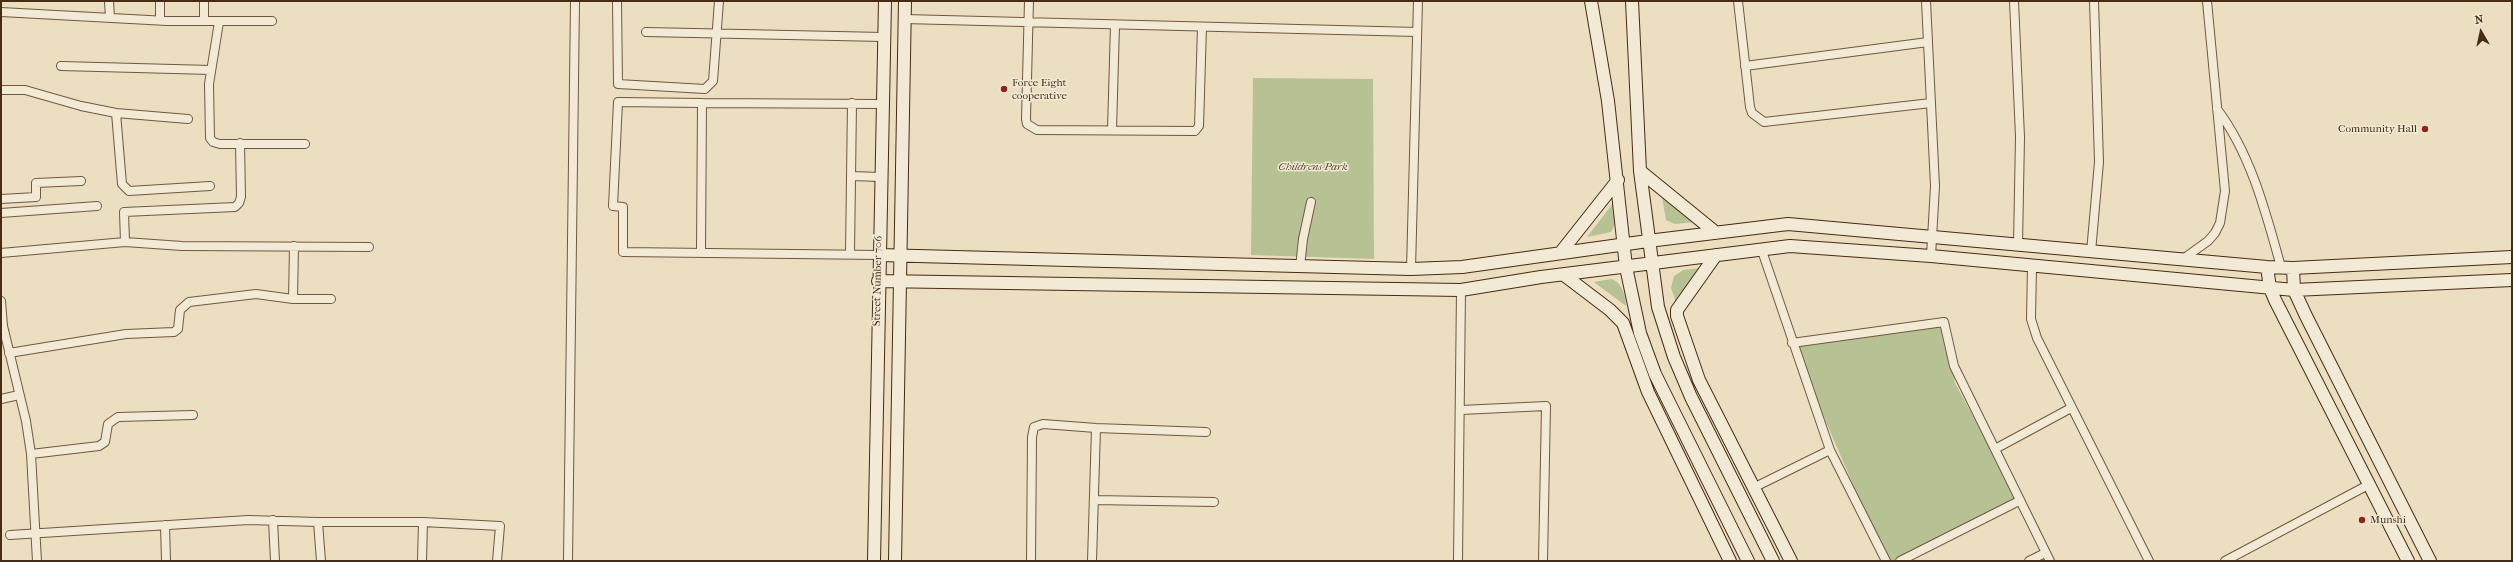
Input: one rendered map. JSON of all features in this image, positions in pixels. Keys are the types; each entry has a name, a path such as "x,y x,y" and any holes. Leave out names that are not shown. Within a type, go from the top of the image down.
{"street":[{"path":"109,1 110,18"},
{"path":"160,1 160,20"},
{"path":"204,1 204,21"},
{"path":"568,561 574,1"},
{"path":"617,1 618,84 624,86 705,89 713,81 719,1"},
{"name":"Street Number 706","path":"874,561 884,1"},
{"path":"895,561 905,1"},
{"path":"1029,1 1027,124 1037,130 1195,131 1199,126 1202,27"},
{"path":"1411,269 1418,1"},
{"path":"1591,1 1618,180 1626,267 1640,333 1655,374 1748,560"},
{"path":"1632,1 1640,171 1651,265 1658,307 1674,358 1691,397 1773,561"},
{"path":"1738,1 1752,113 1764,122 1931,103"},
{"path":"1926,1 1935,186 1931,256"},
{"path":"2014,1 2020,137 2018,245"},
{"path":"2091,252 2099,162 2094,1"},
{"path":"2183,259 2208,241 2220,223 2225,191 2207,1"},
{"path":"1,12 219,22 272,21"},
{"path":"904,19 1417,32"},
{"path":"219,22 209,84 210,138 213,142 220,144 305,144"},
{"path":"1112,130 1115,25"},
{"path":"646,32 884,37"},
{"path":"1745,66 1928,42"},
{"path":"61,66 211,70"},
{"path":"1,90 26,90 81,106 116,113 188,119"},
{"path":"882,104 618,102 613,206 623,207 623,252 850,253 901,256 1411,269 1462,267 1561,252 1788,224 2267,267 2512,257"},
{"path":"701,252 702,102"},
{"path":"850,253 852,103"},
{"path":"2216,108 2225,120 2253,177 2287,267 2294,290 2430,561"},
{"path":"116,113 122,184 124,189 129,191 210,186"},
{"path":"125,242 124,212 235,207 239,203 241,197 240,143"},
{"path":"1640,171 1715,232"},
{"path":"852,176 880,177"},
{"path":"1561,252 1618,180"},
{"path":"1,199 36,197 36,183 81,181"},
{"path":"1300,267 1303,239 1311,202"},
{"path":"1,213 97,206"},
{"path":"1,253 125,242 182,246 369,247"},
{"path":"293,299 294,246"},
{"path":"878,281 1462,290 1564,275 1651,265 1761,248 1790,246 1931,256 2032,267 2294,290 2512,280"},
{"path":"1761,248 1792,343 1830,450 1886,561"},
{"path":"1716,255 1677,310 1677,316 1699,380 1791,561"},
{"path":"2032,267 2031,318 2037,338 2149,561"},
{"path":"2267,267 2270,288 2408,561"},
{"path":"1564,275 1610,310 1623,323 1648,392 1730,561"},
{"path":"1458,561 1462,290"},
{"path":"9,353 126,334 174,332 178,329 180,310 189,302 256,294 293,299 331,299"},
{"path":"1,301 9,353 31,454 36,534 36,561"},
{"path":"1792,343 1944,322 1954,366 2019,501 2050,561"},
{"path":"1,398 18,395"},
{"path":"1461,410 1546,406 1543,561"},
{"path":"1995,449 2071,408"},
{"path":"31,454 99,446 105,442 108,424 118,417 193,415"},
{"path":"1030,561 1032,437 1034,428 1043,424 1096,428 1206,432"},
{"path":"1092,561 1096,428"},
{"path":"1753,488 1830,450"},
{"path":"2225,561 2370,484"},
{"path":"1094,500 1214,502"},
{"path":"1900,561 2019,501"},
{"path":"10,535 274,520 318,522 423,522 500,526 497,561"},
{"path":"274,520 275,561"},
{"path":"318,522 321,561"},
{"path":"422,561 423,522"},
{"path":"165,525 166,561"},
{"path":"1758,531 1780,540"},
{"path":"1724,548 1748,560"},
{"path":"2029,561 2045,553"}],"green space":[{"name":"Childrens Park","path":"1253,78 1373,79 1374,259 1251,255"},
{"path":"1662,197 1695,222 1675,224 1666,220"},
{"path":"1614,202 1615,224 1611,232 1587,237"},
{"path":"1699,268 1677,305 1671,288 1674,276 1683,270"},
{"path":"1611,279 1621,286 1626,306 1594,282"},
{"path":"1944,322 1955,383 2019,501 1900,561 1886,561 1792,343"}],"place":[{"name":"Force Eight cooperative","path":"1004,89"},
{"name":"Community Hall","path":"2425,129"},
{"name":"Munshi","path":"2362,520"}]}
